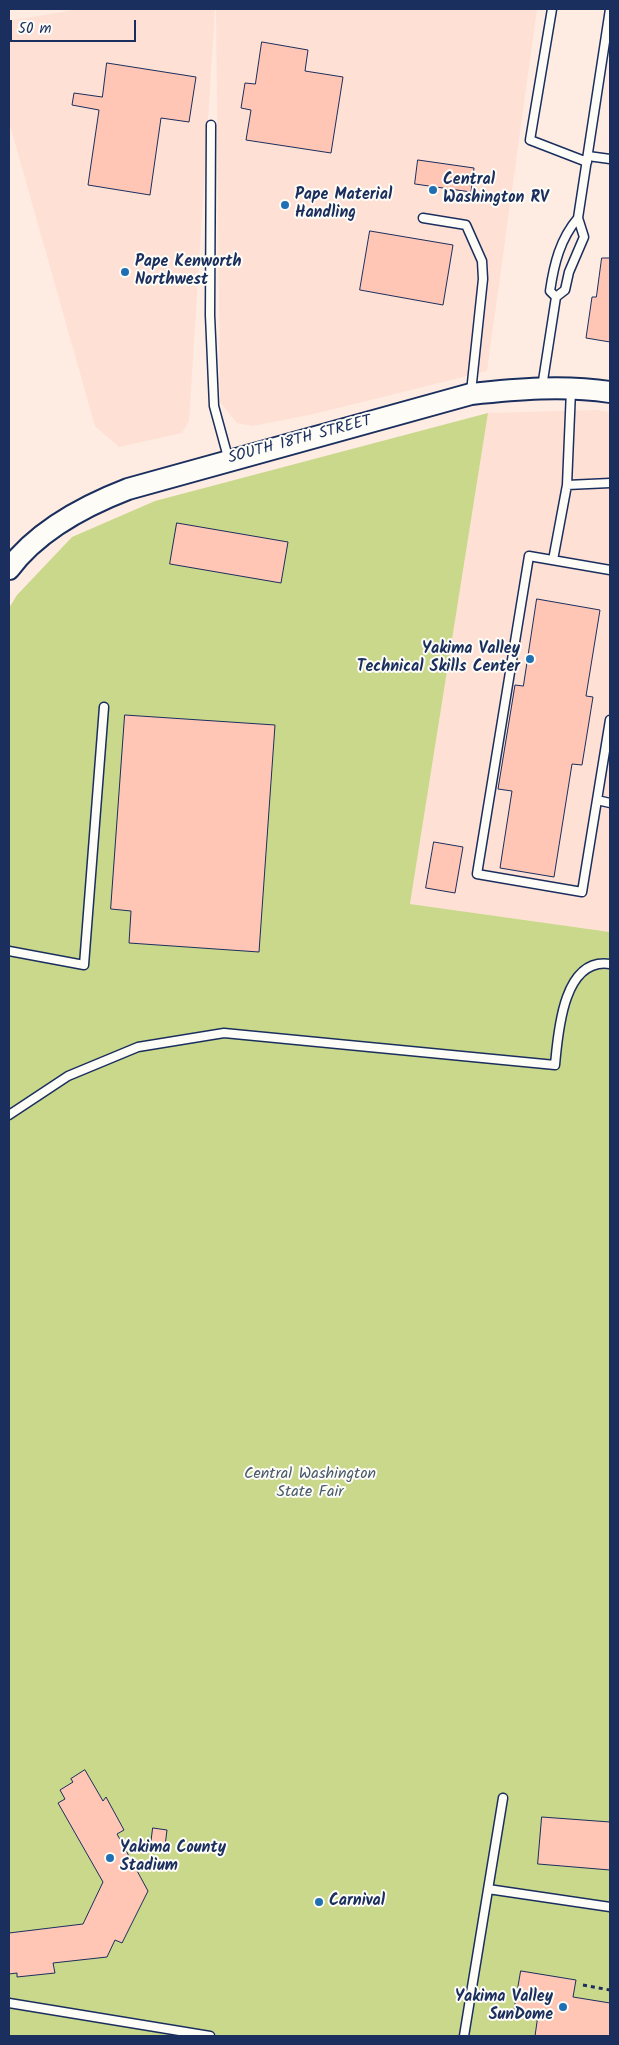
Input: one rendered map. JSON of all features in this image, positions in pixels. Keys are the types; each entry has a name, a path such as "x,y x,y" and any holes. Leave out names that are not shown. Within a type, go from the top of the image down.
{"street":[{"name":"SOUTH 18TH STREET","path":"11,567 57,523 103,498 128,488 471,394 542,388 572,388 610,392"}],"lane":[{"path":"552,9 530,140 587,159 610,159"},
{"path":"542,388 556,297 566,290 569,272 584,237 578,218 610,9"},
{"path":"211,125 210,315 214,406 229,461"},
{"path":"423,218 466,225 482,261 483,279 471,394"},
{"path":"556,297 550,291 554,263 568,230 578,218"},
{"path":"553,560 567,485 572,388"},
{"path":"567,485 610,483"},
{"path":"610,570 529,556 477,874 582,892 610,720"},
{"path":"9,951 84,965 104,707"},
{"path":"597,800 610,803"},
{"path":"9,1116 68,1076 138,1047 224,1033 554,1065 564,1000 580,974 599,962 610,964"},
{"path":"464,2036 503,1798"},
{"path":"488,1889 610,1907"},
{"path":"9,2003 210,2036"}],"path":[{"path":"582,1985 610,1990"}],"shaded area":[{"name":"Pape Kenworth Northwest","path":"80,9 215,9 189,421 182,433 119,447 95,426 9,122 9,21"},
{"path":"216,9 537,9 487,371 314,414 253,426 237,423 220,402"},
{"name":"Yakima Valley Technical Skills Center","path":"597,410 610,412 610,932 410,904 488,413"}],"green space":[{"name":"Central Washington State Fair","path":"488,413 410,904 610,932 610,2036 9,2036 9,608 17,595 72,537 155,501"}],"building":[{"path":"262,42 308,50 305,71 343,77 331,153 246,140 251,110 241,108 245,83 255,84"},
{"path":"107,63 196,77 189,122 161,118 150,195 88,185 99,110 72,105 74,93 102,97"},
{"path":"418,160 474,168 471,192 415,184"},
{"path":"370,231 453,245 443,305 360,290"},
{"path":"602,258 610,258 610,342 586,338 592,297 596,297"},
{"path":"177,523 288,542 281,583 170,564"},
{"path":"537,599 600,610 586,696 593,697 582,765 572,764 554,877 500,868 512,791 498,789 515,685 523,686"},
{"path":"125,715 275,725 259,952 129,943 131,911 111,909"},
{"path":"434,842 463,847 455,893 426,888"},
{"name":"Yakima County Stadium","path":"85,1770 103,1801 106,1797 124,1830 117,1834 148,1891 122,1943 115,1940 107,1957 53,1963 55,1973 17,1977 17,1973 9,1974 9,1933 83,1924 103,1882 58,1803 65,1799 60,1790 73,1782 71,1779"},
{"path":"542,1817 610,1822 610,1870 538,1864"},
{"path":"153,1828 167,1830 165,1846 151,1844"},
{"name":"Yakima Valley SunDome","path":"521,1971 576,1980 573,1997 610,2003 610,2036 535,2036 538,2015 514,2012"}],"place":[{"name":"Central Washington RV","path":"433,190"},
{"name":"Pape Material Handling","path":"285,205"},
{"name":"Pape Kenworth Northwest","path":"125,272"},
{"name":"Yakima Valley Technical Skills Center","path":"530,659"},
{"name":"Yakima County Stadium","path":"110,1858"},
{"name":"Carnival","path":"319,1902"},
{"name":"Yakima Valley SunDome","path":"563,2007"}]}
